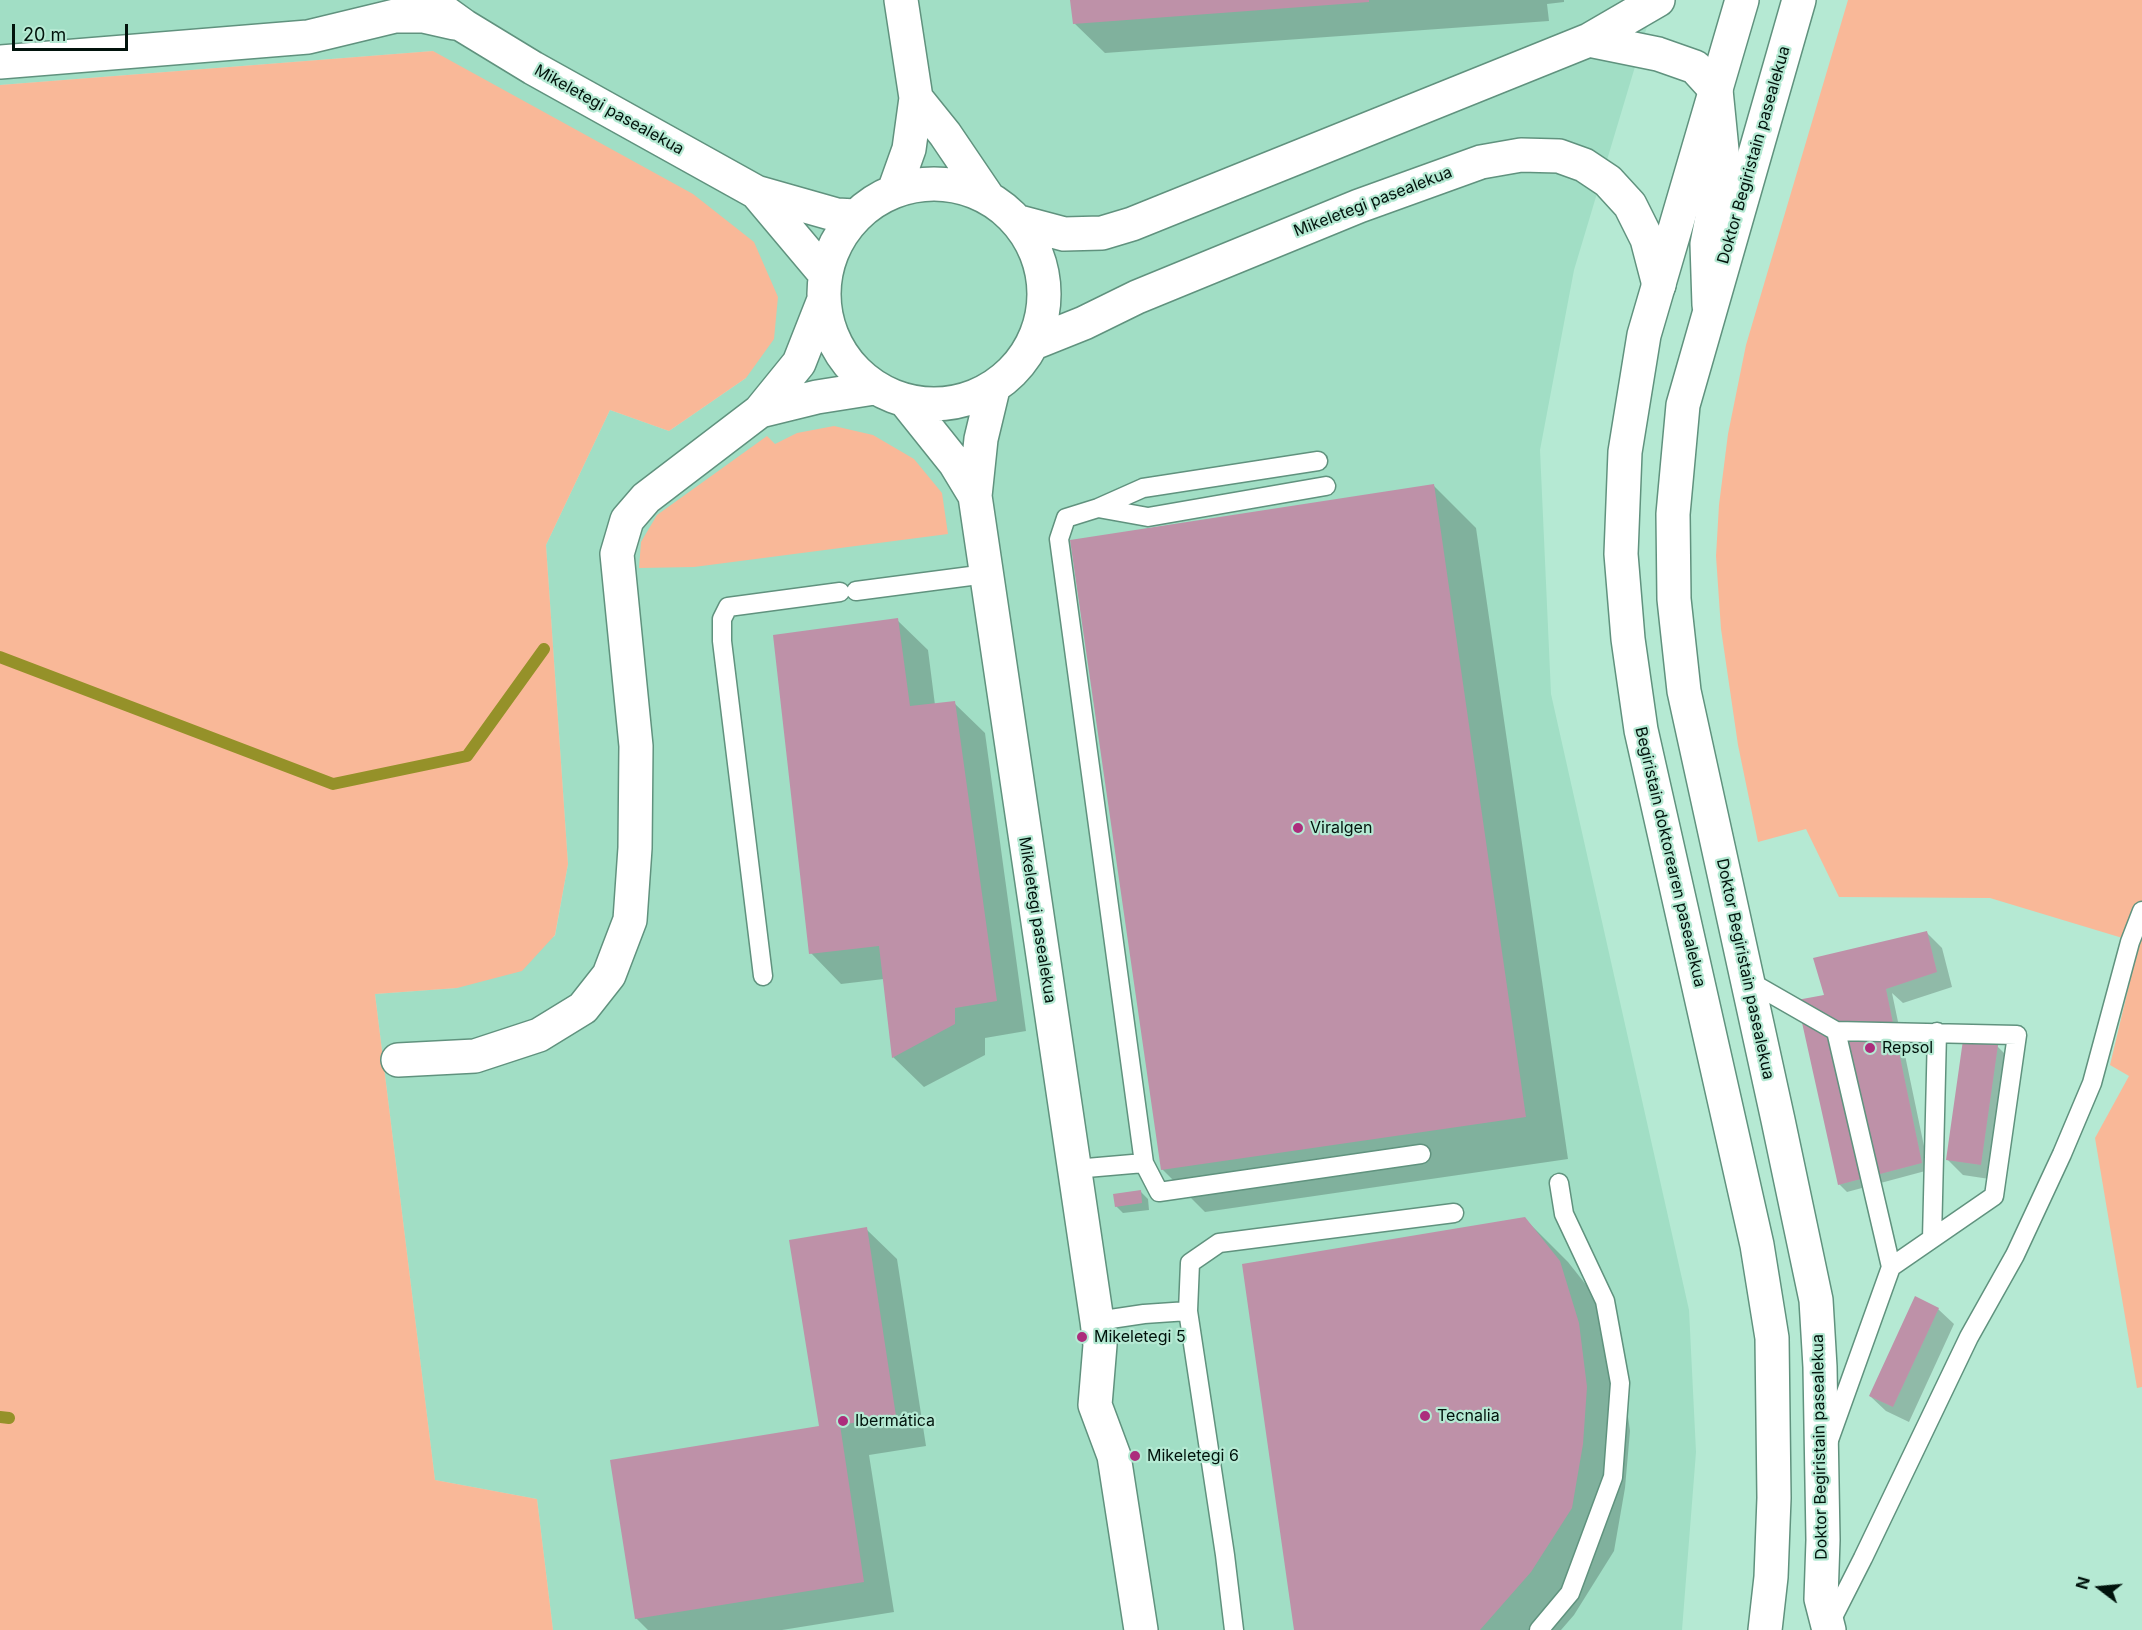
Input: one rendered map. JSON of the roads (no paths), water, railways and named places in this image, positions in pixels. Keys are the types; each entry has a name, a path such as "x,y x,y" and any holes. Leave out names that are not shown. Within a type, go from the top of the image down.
{"street":[{"name":"Mikeletegi pasealekua","path":"428,0 464,26 533,68 756,192 837,215 855,216"},
{"path":"894,191 909,149 916,98 901,0"},
{"path":"1019,222 1064,234 1102,233 1132,224 1588,40 1658,0"},
{"name":"Doktor Begiristain pasealekua","path":"1709,310 1707,244 1723,160 1716,90 1742,0"},
{"name":"Doktor Begiristain pasealekua","path":"1799,0 1683,405 1673,514 1674,600 1684,691 1816,1300 1821,1367 1821,1599 1829,1628"},
{"name":"Mikeletegi pasealekua","path":"0,62 308,37 395,16 423,16 464,26"},
{"path":"1588,40 1658,54 1695,67 1716,90"},
{"name":"Begiristain doktorearen pasealekua","path":"1716,90 1644,334 1625,452 1621,554 1628,639 1641,729 1757,1245 1772,1338 1774,1498 1772,1577 1765,1630"},
{"path":"916,98 945,134 987,196"},
{"name":"Mikeletegi pasealekua","path":"1034,343 1084,323 1156,289 1359,206 1481,162 1521,155 1559,156 1584,165 1608,181 1630,205 1647,239 1659,285"},
{"path":"398,1060 475,1056 539,1035 583,1008 609,975 630,921 635,848 636,746 617,554 627,520 646,498 760,411 799,363 836,243 855,216 873,201 894,191 925,183 957,185 987,196 1004,207 1019,222 1036,250 1044,280 1044,313 1034,343 1016,369 993,389 966,401 936,405 907,402 874,388 848,365 831,335 824,288"},
{"name":"Mikeletegi pasealekua","path":"756,192 824,288"},
{"path":"760,411 817,397 874,388"},
{"name":"Mikeletegi pasealekua","path":"993,389 981,440 975,496 1098,1333 1095,1405 1114,1456 1141,1630"},
{"name":"Mikeletegi pasealekua","path":"907,402 944,447 975,496"}],"lane":[{"path":"1318,461 1143,488 1098,508 1066,518 1059,539 1144,1163 1159,1192 1421,1154"},
{"path":"1098,508 1148,517 1326,486"},
{"path":"763,976 722,641 722,619 728,607 986,574"},
{"path":"1829,1628 1969,1337 2015,1255 2062,1154 2092,1083 2130,942 2142,912"},
{"path":"1747,980 1836,1031 2017,1035 1994,1196 1891,1267"},
{"path":"1821,1461 1891,1267 1836,1031"},
{"path":"1932,1239 1937,1032"},
{"path":"1075,1169 1144,1163"},
{"path":"1539,1630 1570,1593 1613,1477 1620,1383 1605,1301 1564,1214 1559,1183"},
{"path":"1234,1630 1188,1311 1190,1263 1219,1243 1454,1213"},
{"path":"1098,1333 1144,1314 1188,1311"}],"waterway":[{"path":"0,657 333,784 467,756 544,649"},
{"path":"0,1417 9,1418"}],"place":[{"name":"Viralgen","path":"1298,828"},
{"name":"Repsol","path":"1870,1048"},
{"name":"Mikeletegi 5","path":"1082,1337"},
{"name":"Tecnalia","path":"1425,1416"},
{"name":"Ibermática","path":"843,1421"},
{"name":"Mikeletegi 6","path":"1135,1456"}]}
